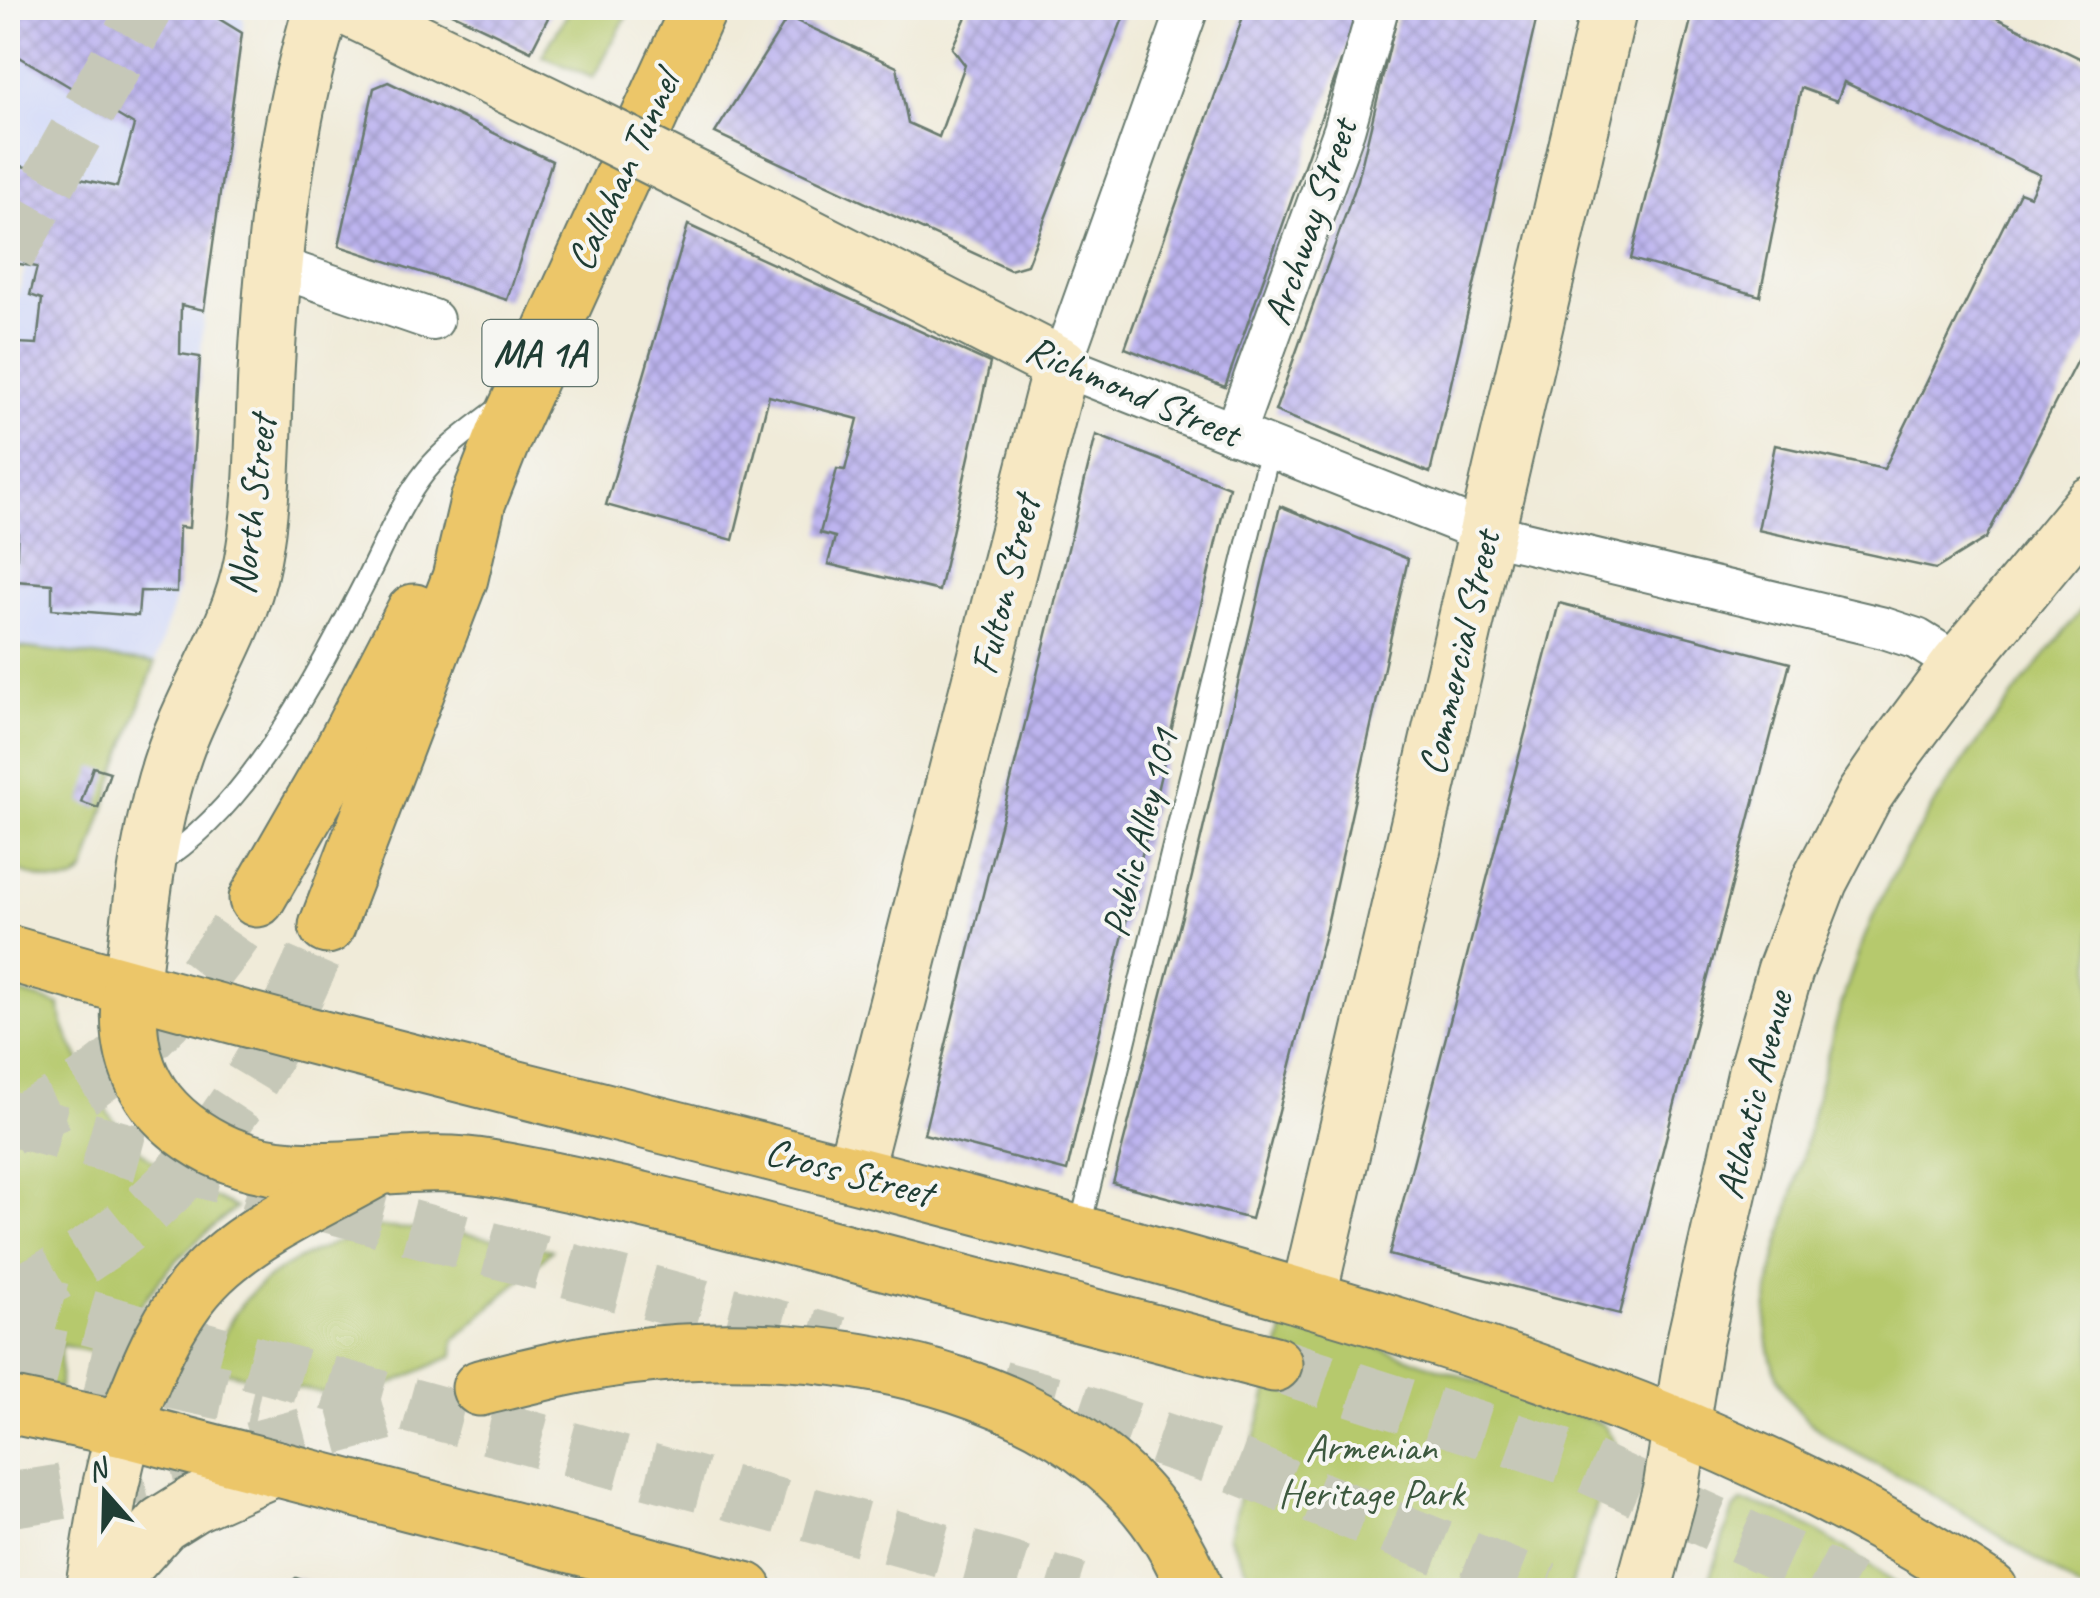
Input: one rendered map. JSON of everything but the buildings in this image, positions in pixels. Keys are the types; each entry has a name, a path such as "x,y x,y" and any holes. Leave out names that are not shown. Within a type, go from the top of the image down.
{"main road":[{"name":"North Street","path":"130,989 158,808 174,754 238,614 251,565 260,512 273,265 282,192 302,84 322,8"},
{"name":"Richmond Street","path":"348,8 704,182 1062,365"},
{"name":"Callahan Tunnel","path":"478,501 524,387 698,8"},
{"name":"Commercial Street","path":"1308,1298 1609,8"},
{"name":"Fulton Street","path":"854,1172 1062,365"},
{"path":"257,899 337,760 433,572 478,501"},
{"path":"326,926 460,578 478,501"},
{"name":"Atlantic Avenue","path":"1642,1590 1664,1517 1694,1344 1752,1090 1790,955 1820,880 1864,796 1959,664 2092,504"},
{"name":"Cross Street","path":"8,953 206,1011 854,1172 1308,1298 1484,1355 1680,1426"},
{"path":"130,989 128,1030 132,1059 156,1100 185,1129 218,1150 256,1164 331,1172 452,1162 568,1183 688,1210 1274,1364"},
{"path":"93,1590 124,1429 140,1384 186,1300 218,1264 260,1235 378,1167"},
{"path":"480,1388 581,1365 674,1353 786,1354 877,1363 954,1382 1012,1406 1063,1434 1092,1456 1148,1508 1179,1553 1194,1590"},
{"path":"8,1405 124,1429 745,1590"},
{"path":"1680,1426 1816,1488 1990,1590"},
{"path":"103,1590 162,1524 194,1504 276,1468"}],"street":[{"name":"Fulton Street","path":"1062,365 1188,8"},
{"name":"Archway Street","path":"1252,442 1378,8"},
{"path":"273,265 433,320"},
{"name":"Richmond Street","path":"1062,365 1487,533 1884,628 1917,639 1959,664"}],"lane":[{"path":"146,870 193,840 242,786 299,703 426,470 524,387"},
{"name":"Public Alley 101","path":"1078,1233 1252,442"}],"shaded area":[{"path":"8,8 227,8 244,19 204,310 189,528 179,528 177,592 155,663 8,646 8,330 25,269 8,264"}],"green space":[{"path":"571,8 631,8 593,78 542,56"},
{"path":"2092,596 2092,1590 2080,1590 1973,1519 1840,1445 1811,1423 1786,1394 1774,1369 1766,1319 1773,1267 1831,1042 1853,969 1881,899 1951,779"},
{"path":"8,646 155,663 85,870 69,881 49,881 8,867"},
{"path":"8,989 60,1005 67,1035 95,1092 110,1116 143,1153 183,1181 236,1208 165,1274 113,1356 61,1345 60,1388 8,1378"},
{"path":"373,1227 452,1231 552,1250 454,1340 453,1356 356,1400 213,1369 222,1338 252,1292 293,1262"},
{"name":"Armenian Heritage Park","path":"1294,1319 1603,1424 1616,1445 1570,1590 1257,1590 1229,1536 1285,1324"},
{"path":"1741,1502 1762,1506 1804,1524 1904,1590 1705,1590 1733,1510"}],"tunnel":[{"path":"8,254 146,8"},
{"path":"8,1128 80,1090 139,1044 203,976 257,899"},
{"path":"8,1298 69,1266 121,1230 167,1190 206,1146 271,1045 327,926"},
{"path":"8,1118 839,1344"},
{"path":"8,1296 1077,1590"},
{"path":"8,1347 259,1400"},
{"path":"1274,1364 1575,1460 1851,1590"},
{"path":"1000,1388 1222,1460 1546,1590"},
{"path":"8,1500 159,1472 408,1407"}]}
